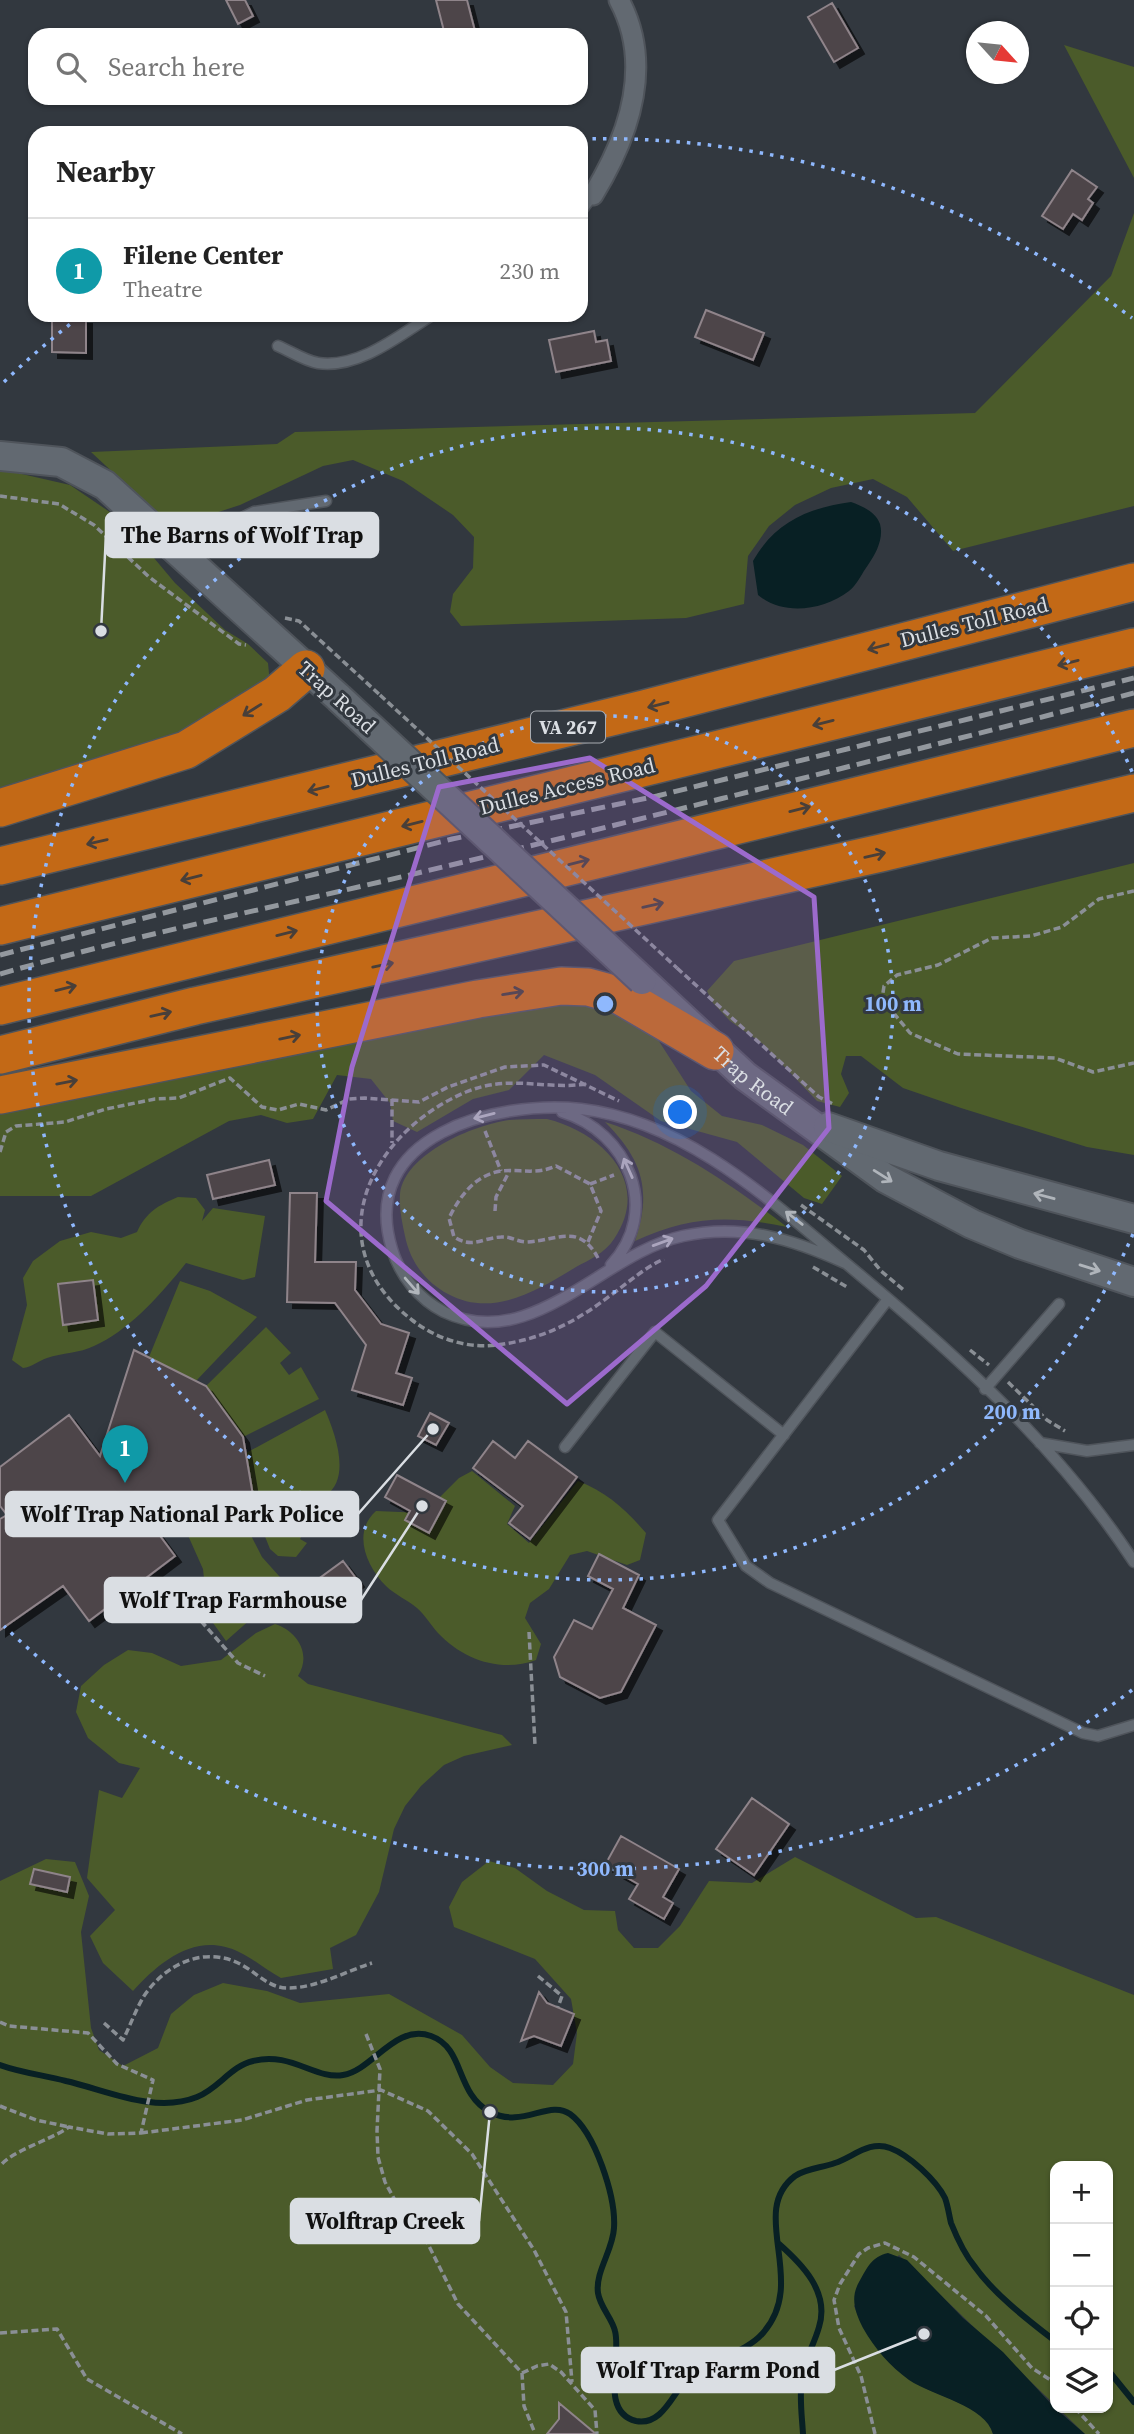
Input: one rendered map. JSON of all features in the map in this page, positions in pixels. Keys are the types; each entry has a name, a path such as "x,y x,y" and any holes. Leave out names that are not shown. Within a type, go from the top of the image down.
{"highway":[{"name":"Dulles Toll Road","path":"0,866 668,703 1134,582"},
{"name":"Dulles Access Road","path":"0,926 1134,647"},
{"path":"0,808 186,750 277,694 306,669"},
{"path":"0,1006 1134,728"},
{"path":"0,1055 182,1009 868,856 1134,793"},
{"path":"0,1095 478,999 561,986 588,987 621,996 715,1051"}],"main road":[{"name":"Trap Road","path":"0,456 36,457 83,471 105,485 339,698 715,1051 771,1096 885,1178 972,1224 1062,1259 1134,1282"},
{"name":"Trap Road","path":"808,1121 939,1166 1134,1219"}],"street":[{"path":"593,195 622,140 635,89 634,39 618,0"}],"lane":[{"path":"588,202 593,195"},
{"path":"278,346 317,363 342,363 379,348 421,322"},
{"path":"177,551 203,535 254,512 326,501"},
{"path":"551,1109 579,1117 601,1132 619,1150 629,1169 636,1202 634,1222 622,1250 603,1274"},
{"path":"845,1263 779,1237 741,1231 709,1231 653,1245 532,1312 503,1320 481,1322 440,1310 419,1295 406,1280 389,1240 389,1191 397,1173 418,1147 457,1124 520,1110 582,1109 619,1118 699,1152 779,1207 888,1299 985,1389 1040,1442 1080,1489 1134,1562"},
{"path":"888,1299 718,1520 746,1566 784,1591 1083,1733 1098,1736 1134,1725"},
{"path":"985,1389 1059,1304"},
{"path":"565,1447 655,1332 784,1435"},
{"path":"1040,1442 1087,1451 1134,1445"}],"path":[{"path":"380,695 819,1097 840,1108"},
{"path":"1134,891 1099,899 1062,927 1031,936 992,938 938,965 897,975 884,986 883,999 910,1033 958,1054 1055,1058 1093,1072 1134,1063"},
{"path":"392,1099 393,1143"},
{"path":"479,1117 501,1171"},
{"path":"588,1242 601,1211 590,1184 556,1166 543,1172 501,1171 479,1179 469,1187 449,1217 454,1237 464,1244 474,1245 509,1235 522,1242 573,1235 588,1242 598,1257 603,1274"},
{"path":"590,1184 629,1169"},
{"path":"495,1210 496,1197 509,1172"},
{"path":"472,1345 494,1346 521,1341 563,1327 636,1275 674,1255"},
{"path":"803,1262 847,1287"},
{"path":"1000,1374 1047,1420 1068,1432"},
{"path":"201,1621 238,1663 265,1676"},
{"path":"529,1632 535,1745"},
{"path":"104,2023 123,2040 144,1996 158,1981 190,1959 209,1955 225,1957 268,1982 290,1989 372,1963"},
{"path":"538,1976 562,1996 558,2007"},
{"path":"0,2022 9,2026 88,2033 117,2064 153,2080 148,2112 141,2133"},
{"path":"366,2034 380,2069 378,2157 385,2182 397,2204 423,2234 458,2304 523,2373 524,2406 534,2431"},
{"path":"0,2106 36,2120 108,2134 141,2133 242,2120 307,2100 381,2090 428,2110 472,2154 534,2250 566,2312 572,2382"},
{"path":"0,2166 13,2154 46,2142 69,2127"},
{"path":"876,2434 861,2376 839,2328 834,2300 840,2284 859,2254 868,2248 885,2243 914,2257 986,2316 1032,2368 1050,2380"},
{"path":"0,2333 57,2329 86,2379 182,2434"},
{"path":"523,2373 549,2364 572,2382 595,2410 597,2434"},
{"path":"1080,2413 1099,2434"}],"highlighted area":[{"path":"590,758 814,897 829,1128 706,1286 567,1404 326,1201 352,1067 439,787"}],"green space":[{"path":"1064,45 1134,67 1134,178"},
{"path":"1134,213 1134,506 953,551 907,497 873,479 831,488 795,505 769,526 748,556 744,604 686,618 461,626 450,612 453,594 473,568 474,537 453,515 403,481 353,460 323,466 240,505 200,518 164,520 91,452 277,444 295,432 975,413 1111,276"},
{"path":"0,469 70,485 123,521 175,583 225,630 248,644 268,663 270,684 208,725 0,797"},
{"path":"1134,863 1134,1155 1087,1147 903,1088 861,1056 846,1056 841,1074 849,1093 840,1107 817,1101 763,1044 730,1021 713,1003 707,991 734,961"},
{"path":"570,997 644,1018 691,1091 722,1116 762,1125 803,1145 842,1176 822,1204 804,1198 737,1142 661,1121 595,1075 544,1055 509,1090 473,1099 417,1132 393,1121 390,1103 371,1079 337,1075 313,1119 287,1123 261,1115 229,1121 91,1196 0,1196 0,1108"},
{"path":"547,1119 586,1135 615,1162 624,1179 628,1198 625,1218 614,1239 591,1259 546,1285 514,1298 481,1303 465,1301 448,1294 420,1270 407,1245 400,1204 405,1179 427,1154 460,1135 509,1120"},
{"path":"605,1122 631,1131 678,1154 744,1195 787,1227 746,1221 709,1220 674,1227 635,1241 643,1207 641,1177 628,1150"},
{"path":"178,1197 196,1198 205,1210 202,1221 213,1208 265,1216 255,1277 243,1280 186,1263 133,1321 107,1339 89,1348 47,1358 23,1368 12,1360 27,1305 23,1278 33,1261 60,1241 91,1232 121,1238 137,1232 154,1210"},
{"path":"180,1281 210,1291 257,1317 196,1381 149,1357"},
{"path":"266,1327 291,1353 280,1363 289,1375 301,1367 319,1399 243,1437 206,1386"},
{"path":"325,1410 339,1455 338,1479 333,1488 325,1496 253,1499 246,1453"},
{"path":"472,1471 515,1506 507,1524 529,1543 578,1481 615,1502 646,1533 640,1560 627,1565 587,1551 570,1555 549,1589 530,1603 525,1618 541,1644 536,1660 523,1664 484,1661 471,1657 448,1642 417,1608 386,1586 373,1569 365,1549 365,1529 376,1511 424,1513 459,1478"},
{"path":"178,1513 240,1514 262,1557 288,1586 226,1641 208,1616 203,1569"},
{"path":"299,1513 305,1530 300,1539 307,1543 296,1557 278,1556 270,1549 256,1514"},
{"path":"275,1624 290,1632 300,1644 303,1660 298,1676 308,1684 502,1735 512,1745 464,1756 444,1765 421,1786 405,1806 394,1829 379,1892 356,1935 330,1948 333,1969 281,1978 239,1952 223,1946 209,1945 180,1952 155,1969 133,1991 103,1963 90,1936 115,1910 87,1878 99,1790 122,1798 140,1768 119,1763 88,1738 76,1712 81,1686 104,1665 128,1650 152,1653 181,1666 221,1660 256,1633"},
{"path":"795,1857 916,1918 936,1917 1134,1995 1134,2434 1085,2434 1063,2413 1113,2413 1113,2161 1050,2161 1050,2400 899,2255 854,2306 870,2337 891,2364 919,2385 969,2408 988,2424 993,2434 0,2434 0,1881 46,1859 75,1862 89,1896 81,1932 91,2028 99,2050 123,2066 158,2048 171,2014 194,1995 223,1983 267,1991 300,2003 389,1994 462,2035 490,2067 513,2083 553,2085 573,2064 577,2033 571,1999 535,1959 454,1927 449,1907 462,1882 489,1861 515,1868 547,1891 584,1910 615,1911 618,1930 634,1948 658,1948 680,1926 709,1881 752,1883"}],"shaded area":[{"path":"851,502 872,513 881,529 876,551 852,588 827,603 803,608 779,606 758,595 753,561 772,536 794,519 807,513"},
{"path":"888,2253 907,2260 963,2318 1003,2352 1050,2403 1050,2413 1061,2413 1085,2434 993,2434 988,2424 970,2409 919,2386 895,2369 863,2328 854,2299 856,2288 867,2268 877,2257"}],"building":[{"path":"226,0 245,0 253,16 238,24"},
{"path":"436,0 467,0 474,28 443,28"},
{"path":"832,3 858,48 834,62 808,17"},
{"path":"1072,170 1097,187 1088,199 1093,203 1082,220 1073,214 1063,229 1042,216"},
{"path":"706,310 764,333 753,360 695,337"},
{"path":"52,322 86,322 86,353 52,352"},
{"path":"594,331 596,342 607,340 611,361 556,372 549,340"},
{"path":"269,1160 275,1185 213,1199 207,1175"},
{"path":"290,1193 317,1193 315,1262 356,1262 355,1290 381,1324 409,1333 396,1373 412,1378 403,1405 352,1390 366,1345 335,1303 287,1302"},
{"path":"93,1280 98,1320 63,1325 58,1284"},
{"path":"134,1350 206,1386 243,1437 256,1513 143,1513 175,1556 89,1621 63,1586 0,1630 0,1519 7,1515 0,1506 0,1467 69,1415 100,1456"},
{"path":"430,1413 449,1423 436,1445 418,1436"},
{"path":"493,1441 515,1458 528,1441 577,1477 530,1539 509,1523 523,1506 473,1468"},
{"path":"397,1475 446,1501 429,1533 405,1520 410,1511 385,1497"},
{"path":"599,1554 639,1575 623,1608 656,1625 621,1692 600,1698 560,1677 554,1657 574,1620 592,1629 613,1589 588,1576"},
{"path":"343,1561 358,1581 321,1608 306,1588"},
{"path":"752,1798 789,1824 754,1875 716,1849"},
{"path":"621,1836 679,1869 663,1897 673,1903 664,1919 629,1899 638,1884 605,1865"},
{"path":"34,1869 70,1877 67,1892 30,1884"},
{"path":"539,1992 547,2003 574,2014 561,2046 534,2036 521,2041"},
{"path":"559,2403 596,2434 547,2434 559,2419"}],"waterway":[{"path":"0,2065 131,2099 164,2103 197,2097 212,2089 238,2068 253,2061 279,2060 323,2074 343,2075 364,2065 395,2041 406,2036 431,2036 442,2042 450,2050 471,2094 490,2112 513,2117 562,2110 570,2114 588,2135 608,2183 614,2215 613,2236 599,2277 598,2293 615,2331 615,2395 618,2407 625,2416 636,2421 652,2419 659,2414 694,2373 755,2341 776,2313 781,2292 776,2208 782,2191 795,2176 876,2146 897,2151 929,2176 945,2198 951,2223 971,2262 1002,2297 1050,2337"},
{"path":"778,2243 812,2280 821,2302 819,2327 802,2379 803,2434"},
{"path":"1113,2376 1134,2402"}],"railway":[{"path":"0,955 452,839 657,796 1134,678"},
{"path":"0,974 157,933 689,807 1134,693"}],"place":[{"name":"The Barns of Wolf Trap","path":"101,631"},
{"name":"Wolf Trap National Park Police","path":"433,1429"},
{"name":"Filene Center","path":"125,1483"},
{"name":"Wolf Trap Farmhouse","path":"422,1506"},
{"name":"Wolftrap Creek","path":"490,2112"},
{"name":"Wolf Trap Farm Pond","path":"924,2334"}]}
